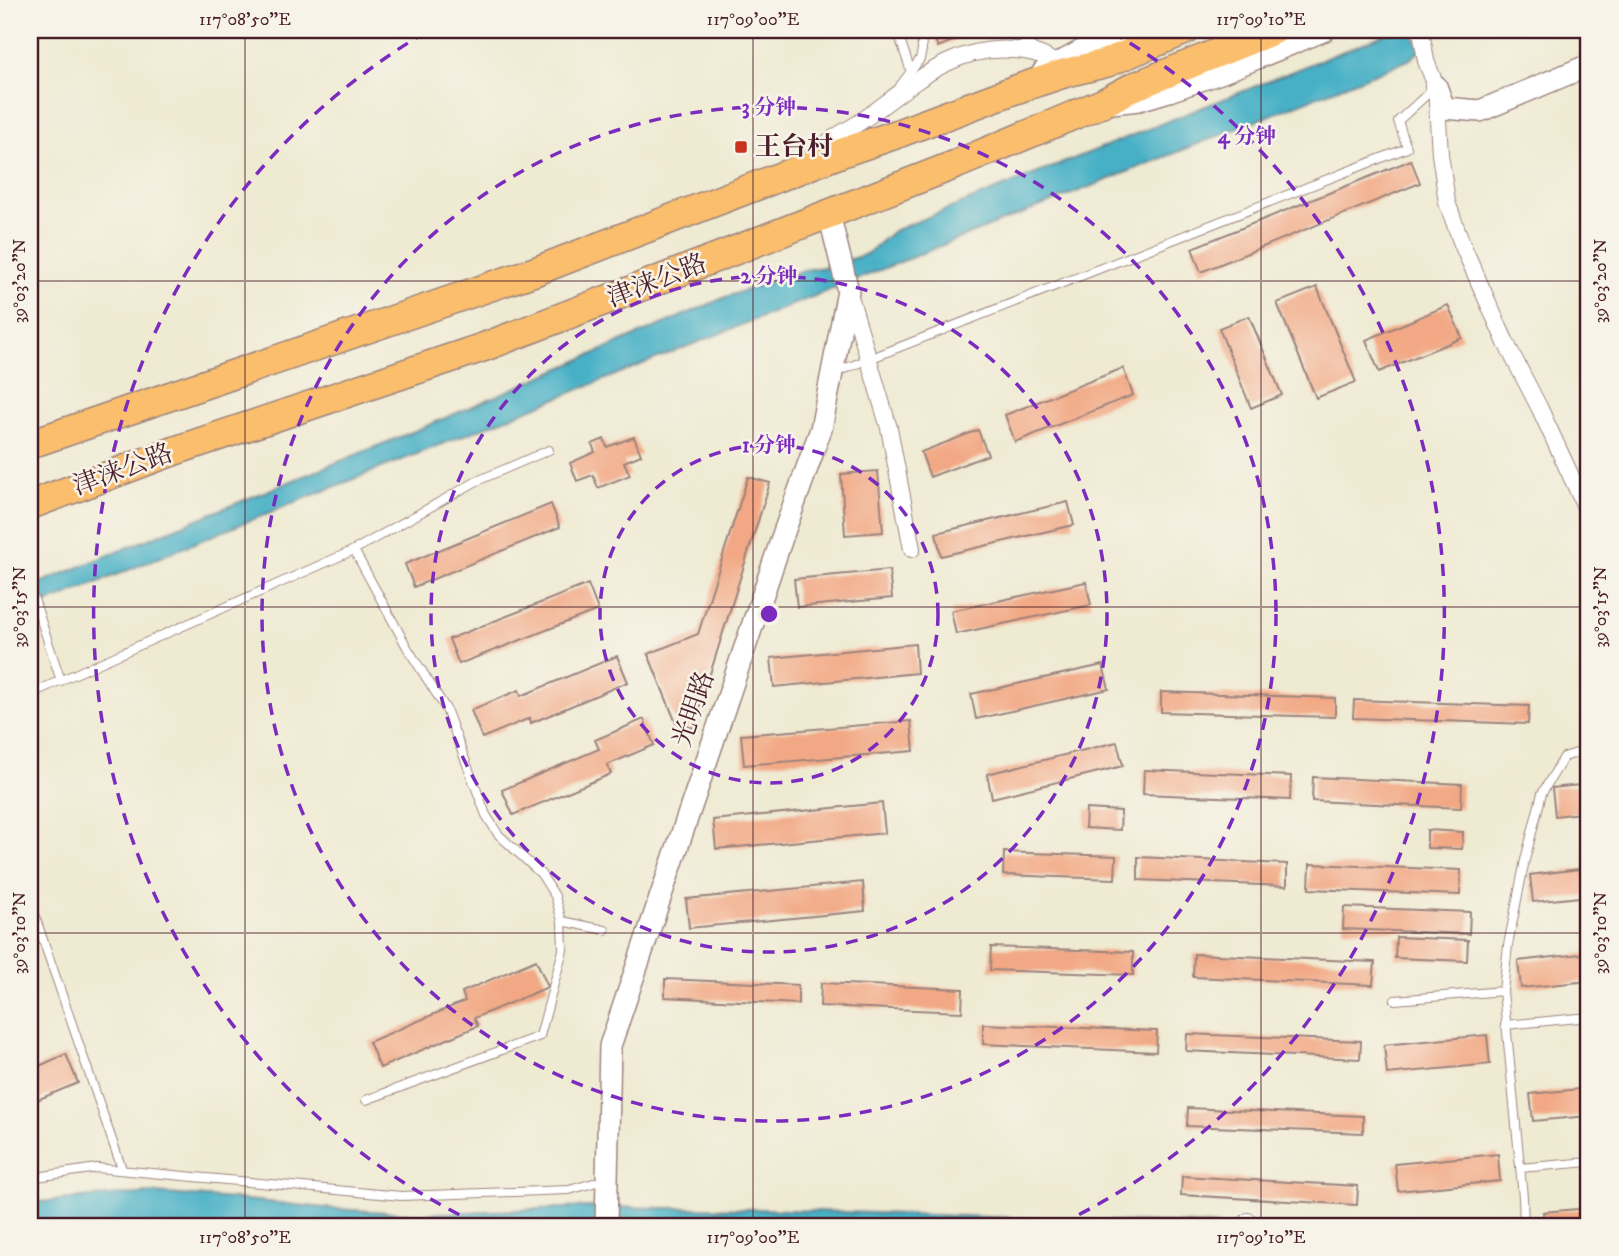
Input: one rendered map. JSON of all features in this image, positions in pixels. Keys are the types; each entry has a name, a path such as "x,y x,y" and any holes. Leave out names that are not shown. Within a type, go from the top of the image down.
{"highway":[{"name":"津涞公路","path":"30,444 536,271 844,152 1014,90 1054,64 1106,63 1186,30"},
{"name":"津涞公路","path":"30,505 174,451 484,346 957,164 1103,103 1133,87 1274,30"}],"street":[{"path":"796,171 831,140 939,66 974,52 990,49 1009,49 1054,64 1084,48 1129,30"},
{"path":"1103,103 1139,100 1169,92 1325,30"},
{"path":"1421,30 1426,61 1444,108 1480,111 1589,65"},
{"path":"1436,86 1440,154 1447,202 1462,244 1506,343 1589,515"},
{"name":"光明路","path":"606,1226 610,1046 821,429 848,291 829,214"},
{"path":"848,291 889,428 912,549"}],"lane":[{"path":"897,30 911,72"},
{"path":"890,100 922,55 921,30"},
{"path":"1012,30 1054,64"},
{"path":"832,374 1407,148 1398,121 1436,86"},
{"path":"30,694 354,550 477,481 550,450"},
{"path":"354,550 408,649 446,709 486,815 498,834 541,874 555,896 562,921 563,950 540,1036 366,1100"},
{"path":"30,587 61,681"},
{"path":"1524,1226 1503,991 1508,946 1542,793 1564,757 1589,749"},
{"path":"30,902 122,1169"},
{"path":"562,921 605,930"},
{"path":"1395,1000 1503,991"},
{"path":"1505,1025 1589,1017"},
{"path":"1520,1168 1589,1162"},
{"path":"30,1178 97,1168 122,1169 401,1196 569,1190 606,1186"}],"water":[{"path":"1396,30 1412,30 1420,51 1409,60 30,610 30,587 422,428 726,297 804,270 825,267 867,254 893,231"},
{"path":"154,1193 420,1214 587,1207 759,1209 1218,1226 30,1226 30,1203"}],"building":[{"path":"931,30 980,30 938,47"},
{"path":"1411,160 1420,183 1201,272 1192,248"},
{"path":"1317,287 1356,382 1316,398 1277,303"},
{"path":"1448,305 1462,338 1379,372 1366,340"},
{"path":"1249,316 1282,395 1251,408 1219,328"},
{"path":"1123,368 1133,395 1015,442 1005,415"},
{"path":"978,430 988,455 930,477 921,452"},
{"path":"634,437 641,455 624,462 630,475 598,488 593,475 577,481 570,463 595,452 592,444 604,439 607,447"},
{"path":"878,471 883,532 845,535 841,474"},
{"path":"748,477 770,483 693,728 676,723 648,654 698,634"},
{"path":"1068,502 1074,525 941,556 936,533"},
{"path":"551,504 560,527 414,587 405,564"},
{"path":"889,570 892,598 797,607 794,579"},
{"path":"1086,582 1091,605 956,634 951,611"},
{"path":"588,584 598,610 459,664 449,639"},
{"path":"915,644 917,673 774,687 771,658"},
{"path":"617,656 628,682 531,723 530,718 482,738 471,710 519,690 521,696"},
{"path":"1103,665 1109,689 976,719 971,694"},
{"path":"1161,692 1335,698 1335,717 1161,712"},
{"path":"1354,700 1529,706 1528,724 1353,718"},
{"path":"644,719 654,745 607,765 611,774 513,815 502,790 599,749 595,740"},
{"path":"911,721 914,751 744,765 741,735"},
{"path":"1117,742 1123,766 992,798 987,774"},
{"path":"1144,770 1291,776 1290,800 1143,794"},
{"path":"1313,777 1462,784 1461,808 1312,801"},
{"path":"1589,784 1589,812 1555,816 1552,788"},
{"path":"882,803 885,833 716,849 713,820"},
{"path":"1086,809 1121,811 1120,830 1085,828"},
{"path":"1427,830 1463,832 1462,849 1427,848"},
{"path":"1004,852 1116,856 1115,879 1003,875"},
{"path":"1138,857 1287,864 1287,886 1138,880"},
{"path":"1310,864 1461,870 1460,895 1309,889"},
{"path":"1589,868 1589,896 1533,902 1530,875"},
{"path":"863,882 865,911 689,928 686,899"},
{"path":"1344,907 1470,912 1469,934 1343,929"},
{"path":"1396,937 1468,940 1467,961 1395,958"},
{"path":"991,947 1133,952 1133,975 990,970"},
{"path":"1589,953 1589,981 1521,988 1518,961"},
{"path":"1194,954 1375,962 1373,985 1193,977"},
{"path":"536,960 548,987 474,1018 478,1026 380,1068 369,1042 465,1001 462,992"},
{"path":"665,979 798,985 798,1004 665,997"},
{"path":"821,983 963,989 962,1012 820,1006"},
{"path":"983,1024 1157,1031 1156,1052 983,1044"},
{"path":"1187,1034 1361,1041 1360,1059 1186,1051"},
{"path":"1487,1035 1490,1064 1387,1074 1384,1045"},
{"path":"66,1054 78,1083 30,1103 30,1070"},
{"path":"1589,1088 1589,1116 1533,1121 1530,1094"},
{"path":"1188,1108 1363,1116 1363,1133 1187,1126"},
{"path":"1498,1154 1500,1181 1398,1191 1395,1164"},
{"path":"1182,1176 1358,1186 1357,1205 1181,1195"},
{"path":"1589,1208 1589,1226 1544,1226 1543,1212"}],"place":[{"name":"王台村","path":"741,147"}]}
